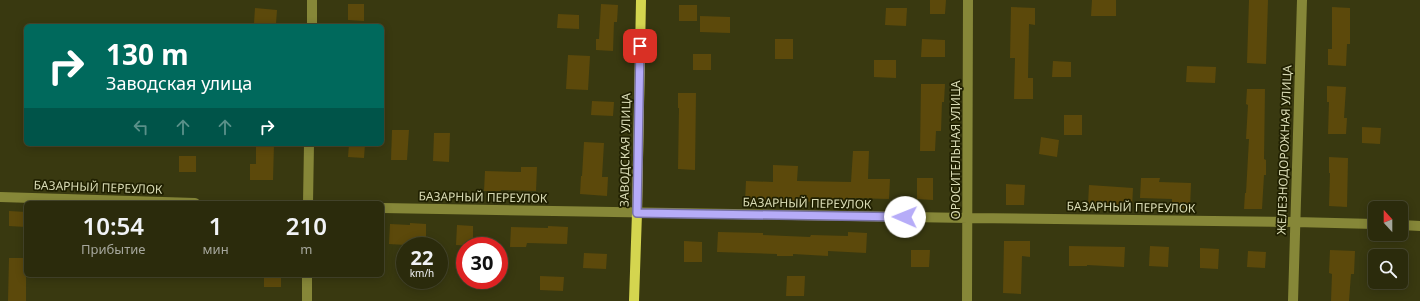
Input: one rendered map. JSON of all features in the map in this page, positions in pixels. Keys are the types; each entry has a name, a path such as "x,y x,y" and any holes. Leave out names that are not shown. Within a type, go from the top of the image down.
{"main road":[{"name":"ЗАВОДСКАЯ УЛИЦА","path":"634,301 641,0"}],"street":[{"path":"312,0 312,24"},
{"name":"ОРОСИТЕЛЬНАЯ УЛИЦА","path":"967,301 968,0"},
{"name":"ЖЕЛЕЗНОДОРОЖНАЯ УЛИЦА","path":"1293,301 1302,0"},
{"path":"308,201 309,146"},
{"name":"БАЗАРНЫЙ ПЕРЕУЛОК","path":"0,197 130,201"},
{"name":"БАЗАРНЫЙ ПЕРЕУЛОК","path":"384,208 1368,224"},
{"path":"1408,225 1420,226"},
{"path":"307,277 307,301"}],"building":[{"path":"930,0 946,0 945,14 930,14"},
{"path":"1092,0 1116,0 1116,16 1091,16"},
{"path":"1249,0 1268,0 1266,64 1247,63"},
{"path":"348,4 364,4 364,21 348,20"},
{"path":"601,4 618,5 617,22 614,22 613,51 596,50 596,39 599,39"},
{"path":"679,5 697,5 697,21 679,21"},
{"path":"1011,7 1035,8 1035,25 1029,24 1028,78 1033,78 1033,99 1014,99 1015,58 1010,58"},
{"path":"1332,7 1350,8 1350,44 1347,44 1346,66 1328,65 1328,49 1332,49"},
{"path":"255,8 277,10 276,24 254,23"},
{"path":"886,8 907,8 906,26 885,25"},
{"path":"558,14 579,15 579,29 557,28"},
{"path":"700,16 730,17 730,33 700,32"},
{"path":"775,39 793,39 793,59 775,59"},
{"path":"922,39 945,40 945,57 921,57"},
{"path":"693,54 711,54 711,70 693,70"},
{"path":"568,55 590,56 588,90 566,89"},
{"path":"874,60 896,60 896,78 874,77"},
{"path":"1053,61 1071,62 1071,77 1052,77"},
{"path":"1187,66 1216,67 1215,83 1186,82"},
{"path":"921,84 945,84 944,102 942,102 941,131 936,131 935,151 920,151"},
{"path":"1327,86 1346,87 1344,118 1347,118 1346,134 1328,134 1329,102 1327,102"},
{"path":"1247,89 1265,89 1264,159 1266,160 1266,175 1264,175 1262,209 1244,209 1249,139 1246,139 1248,105 1246,104"},
{"path":"678,93 696,93 695,170 678,169"},
{"path":"592,101 614,102 613,116 591,115"},
{"path":"1064,115 1082,115 1082,135 1064,135"},
{"path":"1362,127 1381,128 1380,144 1362,143"},
{"path":"392,130 409,130 407,160 391,160"},
{"path":"434,133 450,133 449,162 433,161"},
{"path":"1041,137 1059,140 1057,157 1039,154"},
{"path":"584,142 604,143 602,177 608,177 607,196 580,194"},
{"path":"256,146 274,146 273,180 250,180 250,164 256,164"},
{"path":"349,146 365,146 364,158 348,157"},
{"path":"853,151 869,151 868,179 890,179 889,199 854,198 854,202 745,201 746,181 773,182 773,165 798,166 797,181 851,182"},
{"path":"179,156 196,156 196,172 179,172"},
{"path":"1329,157 1348,158 1347,207 1329,206"},
{"path":"521,167 537,167 536,191 484,191 485,171 521,172"},
{"path":"917,178 933,178 933,200 917,199"},
{"path":"1141,178 1160,178 1159,182 1191,183 1190,209 1172,208 1172,199 1140,198"},
{"path":"1006,184 1025,185 1024,205 1006,205"},
{"path":"1089,185 1133,188 1132,208 1088,205"},
{"path":"9,211 24,212 24,227 9,226"},
{"path":"410,223 426,224 426,237 396,237 396,244 389,244 390,224 410,225"},
{"path":"457,225 473,226 473,237 456,237"},
{"path":"548,226 568,227 567,244 527,243 526,247 510,247 511,227 548,228"},
{"path":"718,232 763,233 763,235 810,237 811,235 848,236 848,232 867,233 866,253 828,251 828,256 793,254 793,256 777,256 777,254 717,252"},
{"path":"684,241 702,242 702,262 684,262"},
{"path":"1004,241 1030,241 1030,257 1022,256 1021,294 1003,293"},
{"path":"1069,246 1125,247 1124,267 1087,265 1069,266"},
{"path":"1150,246 1169,247 1168,267 1149,266"},
{"path":"1200,248 1219,249 1218,269 1200,268"},
{"path":"911,250 930,250 929,267 911,267"},
{"path":"1330,250 1355,251 1354,274 1351,274 1349,301 1331,301 1332,274 1329,273"},
{"path":"1248,251 1266,252 1265,268 1247,267"},
{"path":"584,253 607,254 606,269 583,268"},
{"path":"9,258 24,258 26,301 8,301"},
{"path":"540,276 564,277 563,291 540,290"},
{"path":"787,276 805,276 804,296 786,296"},
{"path":"264,277 281,277 281,287 264,287"}],"route":[{"path":"640,46 637,213 905,217"}]}
